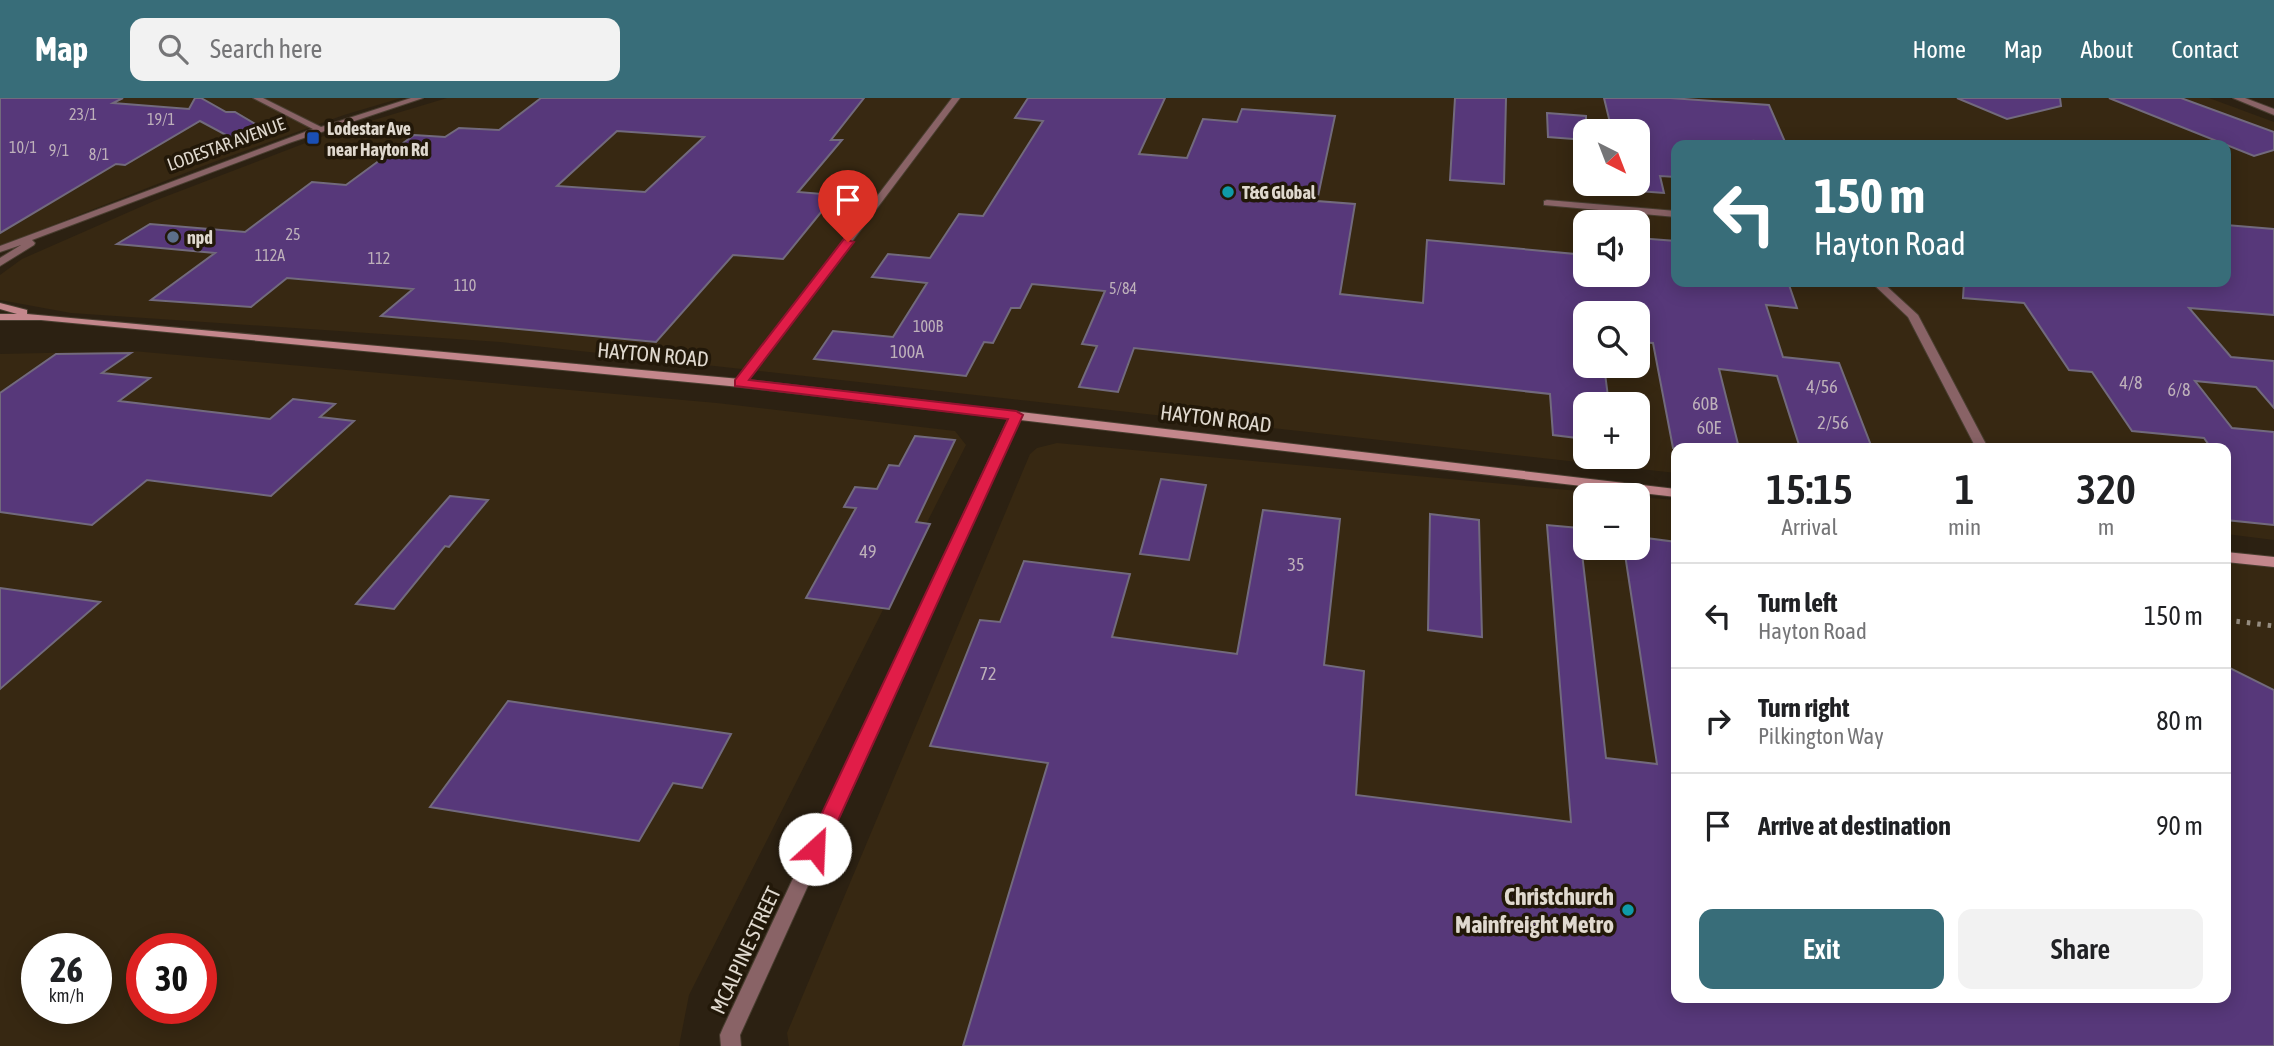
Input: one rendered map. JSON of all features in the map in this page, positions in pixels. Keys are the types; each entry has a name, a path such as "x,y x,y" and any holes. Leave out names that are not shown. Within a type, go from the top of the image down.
{"street":[{"path":"257,98 319,129"},
{"name":"LODESTAR AVENUE","path":"0,249 319,129 419,98"},
{"path":"740,383 956,98"},
{"path":"2237,98 2274,112"},
{"path":"1547,203 1671,214"},
{"name":"LODESTAR AVENUE","path":"0,263 48,231"},
{"path":"1882,287 1913,315 1979,443"},
{"name":"HAYTON ROAD","path":"0,306 41,317"},
{"name":"HAYTON ROAD","path":"0,317 41,317 740,383 1671,492"},
{"name":"MCALPINE STREET","path":"731,1046 730,1035 735,1022 1016,415"},
{"path":"2231,558 2274,562"}],"shaded area":[{"path":"0,98 401,98 344,115 203,166 0,246"},
{"path":"447,98 2209,98 2274,122 2274,540 2231,535 2231,443 1671,443 1671,472 1640,469 1650,469 1650,392 1573,392 1573,462 500,342 71,313 0,300 0,275 22,259 154,201 334,132"},
{"path":"133,351 717,403 955,431 966,445 689,995 679,1046 0,1046 0,354"},
{"path":"1057,443 1573,490 1573,560 1650,560 1650,498 1671,500 1671,1003 2231,1003 2231,552 2274,556 2274,1046 789,1046 787,1033 1030,454 1037,448"}],"building":[{"path":"0,98 123,98 113,103 189,109 195,98 201,98 226,112 235,112 265,132 237,141 200,121 125,165 116,164 0,233"},
{"path":"541,98 864,98 831,140 842,140 798,192 835,195 783,259 733,255 656,342 381,316 413,289 287,278 251,307 151,300 215,253 117,244 150,224 245,232 312,182 346,185 414,135 445,137 459,128 499,130","holes":["617,131 704,137 645,192 557,186"]},
{"path":"1028,98 1165,98 1139,154 1187,158 1203,119 1237,122 1242,109 1335,116 1317,201 1355,204 1340,294 1423,303 1427,240 1573,254 1573,287 1650,287 1650,239 1671,241 1671,287 1790,287 1797,308 1766,305 1783,357 1839,363 1870,443 1798,443 1777,376 1719,369 1738,443 1672,443 1653,343 1650,343 1650,301 1573,301 1573,378 1606,378 1607,392 1573,392 1573,437 1553,435 1550,394 1134,348 1118,392 1079,387 1097,346 1082,344 1105,291 1032,284 1020,308 1011,308 993,343 984,342 966,376 814,359 833,331 893,337 927,283 872,277 888,254 930,258 959,214 983,216 1043,121 1015,118"},
{"path":"1455,98 1506,98 1504,184 1450,180"},
{"path":"1604,98 1670,98 1769,105 1784,140 1671,140 1671,177 1660,176 1664,193 1650,192 1650,119 1609,119"},
{"path":"1957,98 2060,98 2061,106 2007,119"},
{"path":"2109,98 2181,98 2274,132 2274,150 2254,156 2231,147 2231,140 2214,140"},
{"path":"1547,113 1586,116 1586,119 1573,119 1573,139 1548,137"},
{"path":"2231,225 2274,229 2274,315 2189,308 2231,357 2274,361 2274,408 2256,387 2195,381 2232,428 2274,432 2274,525 2231,521 2231,443 2208,443 2204,438 2132,431 2092,372 2069,370 2024,303 1963,298 1964,287 2231,287"},
{"path":"131,353 102,373 150,378 119,401 270,419 293,399 335,404 320,417 354,421 271,496 147,480 92,525 0,512 0,393 56,354"},
{"path":"915,436 955,440 916,522 930,524 889,609 806,598 856,508 844,507 855,487 877,489 889,465 899,466"},
{"path":"1161,479 1206,485 1189,560 1140,554"},
{"path":"450,496 488,500 449,547 445,546 394,609 356,604"},
{"path":"1263,510 1340,519 1324,665 1364,671 1356,795 1571,822 1547,525 1573,527 1573,560 1583,560 1606,758 1657,764 1626,560 1650,560 1650,539 1671,541 1671,1003 2231,1003 2231,668 2274,690 2274,1046 963,1046 1048,763 930,746 980,620 1000,622 1024,561 1130,574 1112,637 1237,654"},
{"path":"1430,514 1479,520 1482,637 1428,630"},
{"path":"0,588 100,602 0,689"},
{"path":"508,701 731,734 702,788 673,783 639,841 430,807"}],"railway":[{"path":"2231,621 2274,626"}],"place":[{"name":"Lodestar Ave near Hayton Rd","path":"313,138"},
{"name":"T&G Global","path":"1228,192"},
{"name":"npd","path":"173,237"},
{"name":"Christchurch Mainfreight Metro","path":"1628,910"}],"route":[{"path":"815,849 1016,415 740,383 848,242"}]}
